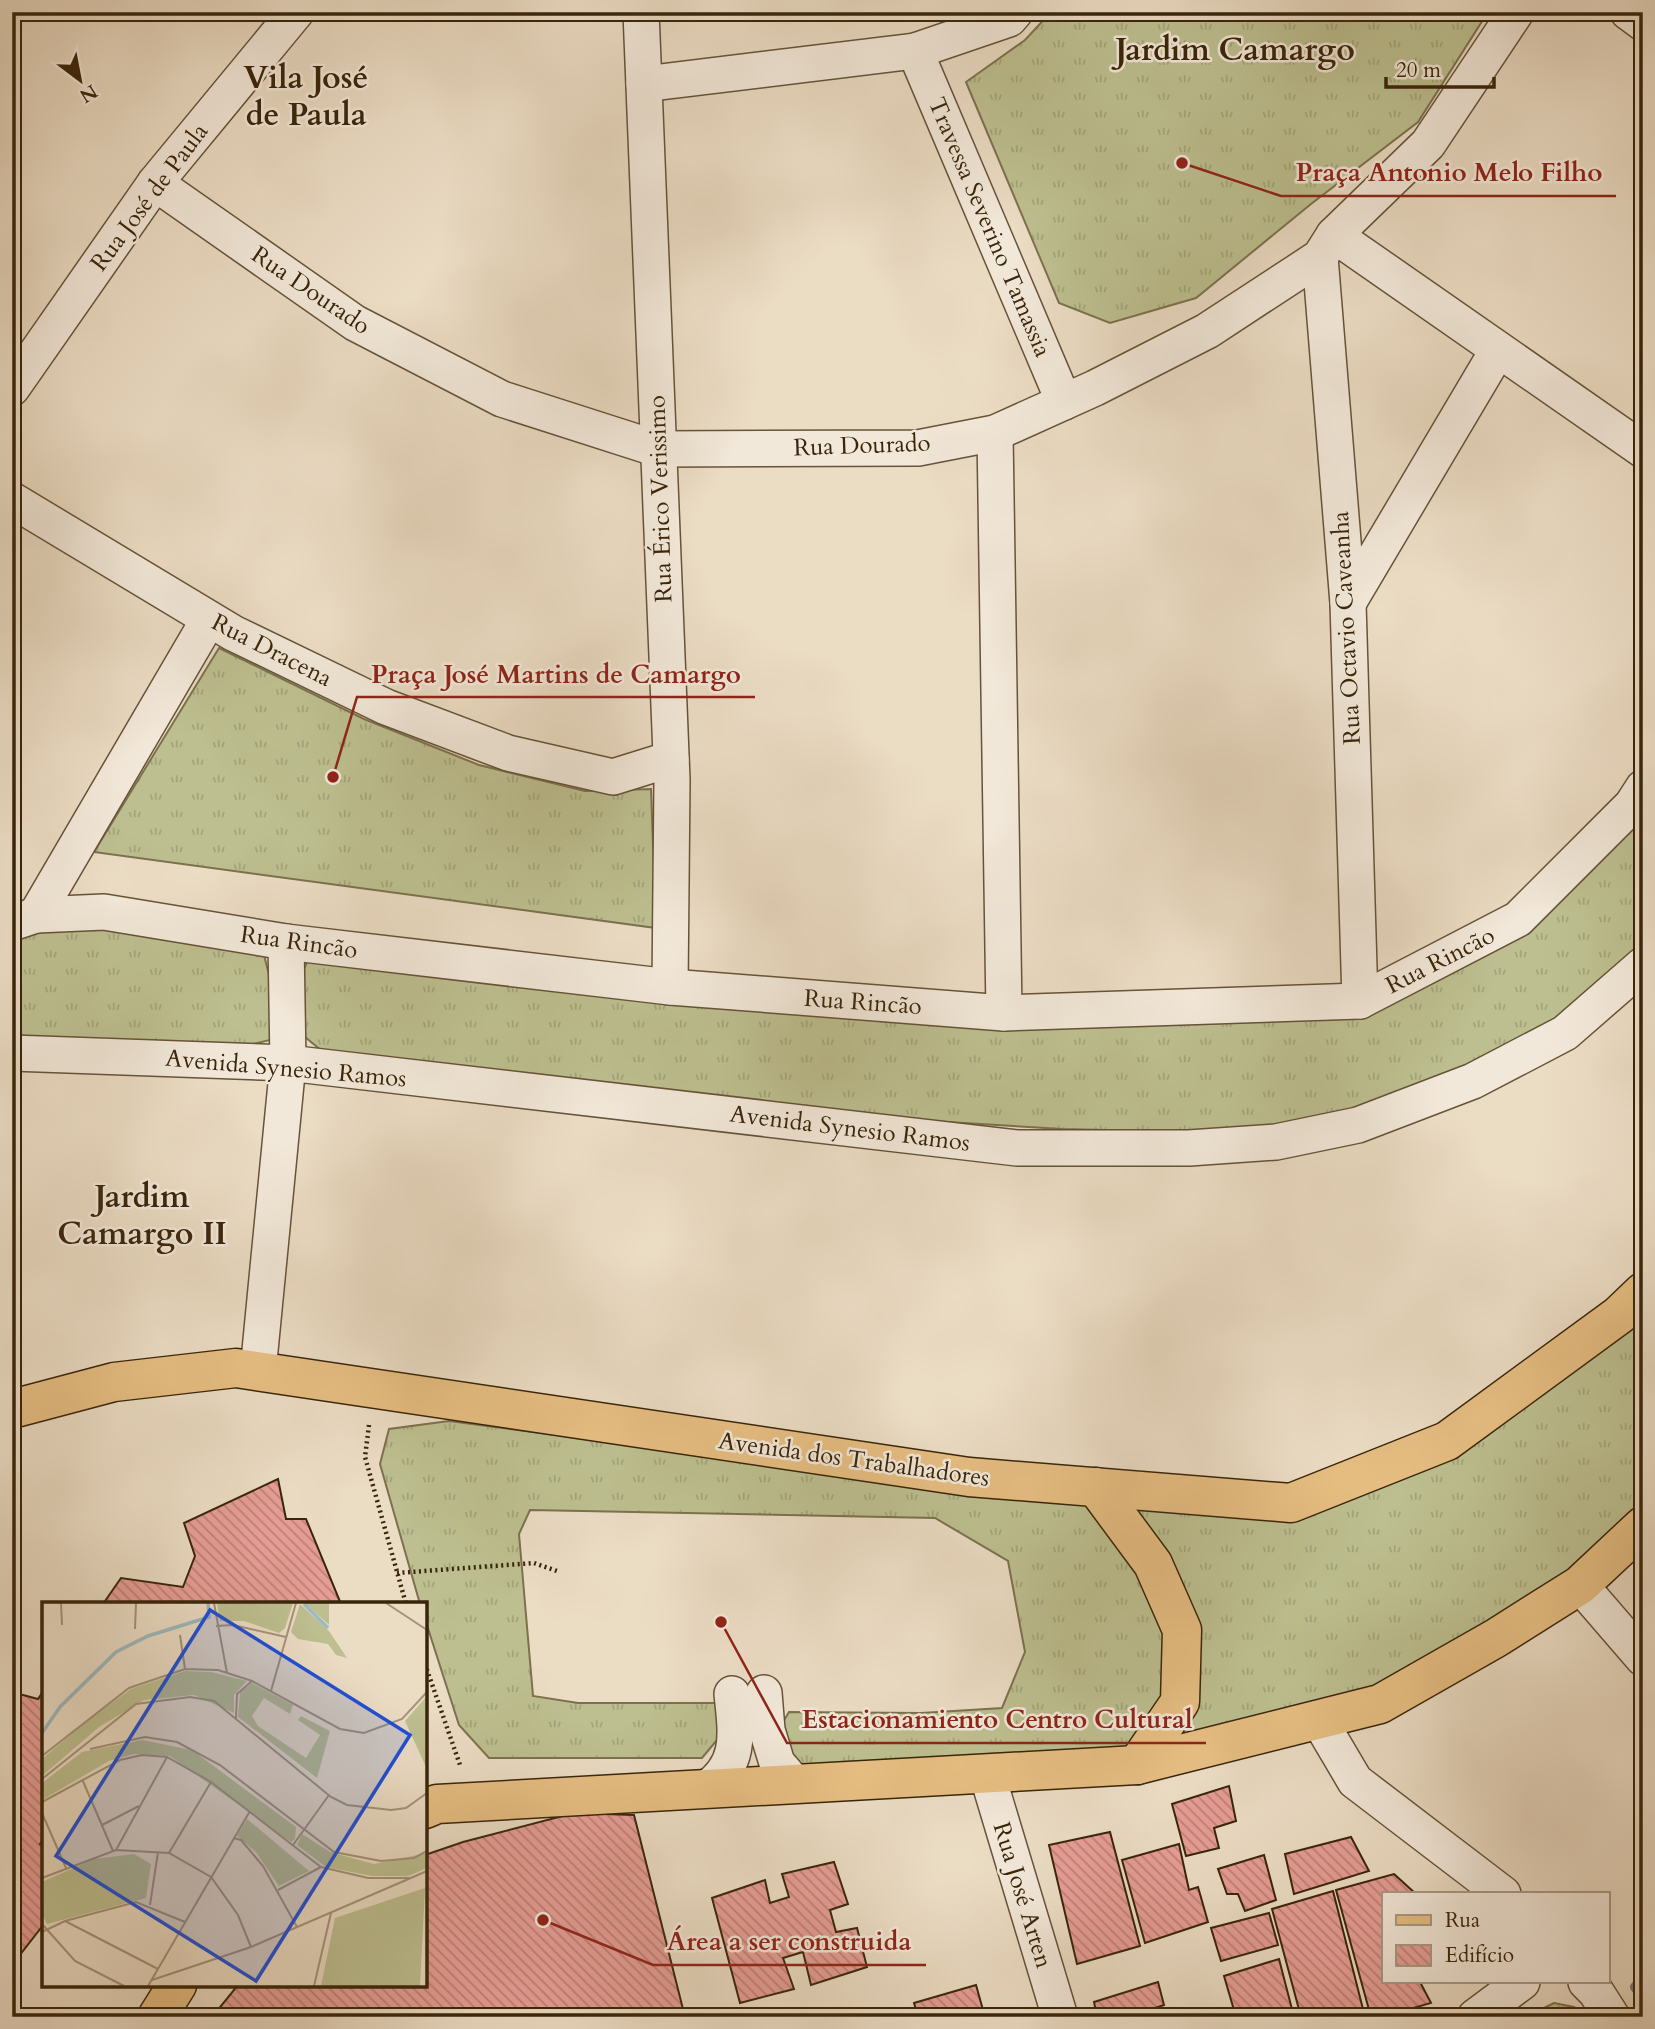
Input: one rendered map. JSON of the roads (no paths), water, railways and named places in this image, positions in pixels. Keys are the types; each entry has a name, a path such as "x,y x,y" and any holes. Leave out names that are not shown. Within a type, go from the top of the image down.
{"main road":[{"name":"Avenida dos Trabalhadores","path":"12,1409 114,1382 236,1368 969,1477 1291,1503 1447,1441 1619,1315 1643,1292"},
{"path":"1096,1487 1153,1564 1182,1630 1180,1702 1137,1765"},
{"path":"427,1808 437,1804 1137,1765 1380,1704 1496,1638 1580,1585 1643,1526"},
{"path":"157,2017 176,1987"}],"street":[{"name":"Rua José de Paula","path":"12,388 155,183 296,12"},
{"name":"Rua Érico Verissimo","path":"641,12 671,759 670,987"},
{"path":"644,84 915,51 1009,19 1015,12"},
{"name":"Rua Dourado","path":"155,183 355,324 502,399 658,449 918,448 995,433 1064,402 1207,331 1327,246 1428,144 1516,12"},
{"path":"1628,12 1643,23"},
{"name":"Travessa Severino Tamassia","path":"915,51 1064,402"},
{"path":"1327,246 1498,350 1643,450"},
{"name":"Rua Octavio Caveanha","path":"1327,246 1348,603 1360,1001"},
{"path":"1348,603 1498,350"},
{"path":"995,433 1004,1013"},
{"name":"Rua Dracena","path":"12,500 233,633 386,707 508,753 613,777 671,759"},
{"path":"24,919 209,619"},
{"name":"Rua Rincão","path":"24,919 104,912 286,942 670,987 1004,1013 1360,1001 1518,919 1632,805 1643,788"},
{"path":"258,1371 289,1063 286,942"},
{"name":"Avenida Synesio Ramos","path":"12,1053 289,1063 1017,1148 1214,1146 1276,1142 1357,1125 1473,1081 1565,1034 1643,965"},
{"path":"1580,1585 1643,1658"},
{"path":"706,1789 721,1778 737,1740 748,1693 767,1730 777,1763 796,1785"},
{"path":"1319,1720 1355,1781 1500,1892"},
{"name":"Rua José Arten","path":"987,1774 1060,2017"},
{"path":"1475,2017 1521,1983"},
{"path":"1587,1983 1597,1992 1612,2017"}],"waterway":[{"path":"1643,1977 1635,1987 1643,1998"}],"place":[{"name":"Praça Antonio Melo Filho","path":"1182,163"},
{"name":"Praça José Martins de Camargo","path":"333,777"},
{"name":"Estacionamiento Centro Cultural","path":"721,1622"},
{"name":"Área a ser construida","path":"543,1920"}],"district":[{"name":"Jardim Camargo","path":"1235,49"},
{"name":"Vila José de Paula","path":"306,96"},
{"name":"Jardim Camargo II","path":"142,1214"}]}
